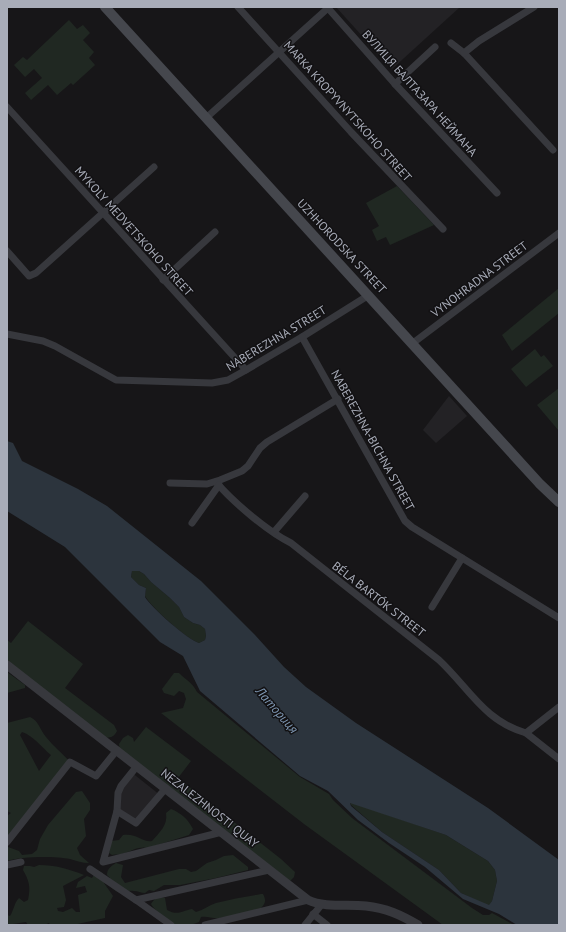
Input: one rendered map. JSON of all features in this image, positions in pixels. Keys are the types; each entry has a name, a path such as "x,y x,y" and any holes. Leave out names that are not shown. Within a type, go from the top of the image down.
{"main road":[{"name":"UZHHORODSKA STREET","path":"105,7 413,343 539,483 559,502"}],"street":[{"name":"MARKA KROPYVNYTSKOHO STREET","path":"238,7 351,132 443,229"},
{"path":"206,118 328,7"},
{"name":"ВУЛИЦЯ БАЛТАЗАРА НЕЙМАНА","path":"328,7 395,84 497,193"},
{"path":"464,52 534,7"},
{"path":"451,43 464,52 553,150"},
{"path":"395,84 435,47"},
{"name":"MYKOLY MEDVETSKOHO STREET","path":"7,107 246,370"},
{"path":"7,251 30,276 36,273 154,167"},
{"path":"163,280 215,232"},
{"name":"VYNOHRADNA STREET","path":"413,343 559,233"},
{"name":"NABEREZHNA STREET","path":"7,334 43,341 56,346 116,380 212,384 228,380 246,370 369,295"},
{"name":"NABEREZHNA-BICHNA STREET","path":"302,337 405,521 412,527 559,618"},
{"path":"170,483 218,483 242,471 248,466 260,448 267,442 338,400"},
{"path":"192,522 218,483"},
{"name":"BÉLA BARTÓK STREET","path":"218,483 243,508 282,539 291,543 439,660 488,713 507,726 526,733 559,759"},
{"path":"274,532 305,496"},
{"path":"432,607 462,558"},
{"name":"NEZALEZHNOSTI QUAY","path":"7,665 308,900 322,904 377,907 398,914 418,925"},
{"path":"526,733 559,706"},
{"path":"7,842 70,762 96,776 117,750"},
{"path":"137,766 120,786 118,792 117,811 103,862 222,832"},
{"path":"117,811 136,823 166,788"},
{"path":"7,865 21,862"},
{"path":"90,869 113,883 172,925"},
{"path":"136,900 269,870"},
{"path":"205,925 308,900"},
{"path":"305,925 322,904"},
{"path":"314,914 327,925"}],"shaded area":[{"path":"336,7 460,7 392,69"},
{"path":"69,20 77,29 83,25 90,33 83,40 94,52 89,58 95,65 73,85 71,83 57,95 48,85 31,100 25,93 42,78 34,69 25,77 14,65 23,57 27,60"},
{"path":"397,186 434,225 390,245 386,237 377,241 372,230 379,226 366,203"},
{"path":"559,288 559,313 512,351 502,335"},
{"path":"535,349 541,357 544,355 553,366 526,387 511,369"},
{"path":"559,388 559,431 537,405"},
{"path":"449,396 467,416 436,443 423,430"},
{"path":"132,571 139,571 144,574 179,607 184,617 205,629 205,640 199,643 194,641 162,615 145,596 146,588 139,585 131,577"},
{"path":"28,621 83,664 65,688 114,725 117,731 112,737 100,737 7,664 7,640 11,643"},
{"path":"7,672 25,685 25,688 7,693"},
{"path":"174,673 179,673 197,692 300,777 329,794 333,800 352,818 472,908 483,915 489,915 492,913 514,925 443,925 304,824 161,713 183,708 186,699 184,693 179,691 174,696 164,693 162,689"},
{"path":"30,717 37,723 49,740 70,762 7,842 7,816 11,813 7,811 7,723","holes":["22,732 34,739 51,755 39,771 20,735"]},
{"path":"146,727 191,761 178,778 281,859 295,872 294,877 290,881 120,752 119,744 123,738 128,735 133,738 134,742"},
{"path":"131,772 160,795 136,823 117,811 118,793"},
{"path":"82,791 90,803 90,810 84,819 86,836 77,848 80,855 89,863 64,858 47,857 30,857 7,861 8,847 19,851 22,855 32,854 37,850 40,839 48,825 76,792"},
{"path":"350,802 446,835 488,861 495,870 497,881 492,901 489,906 461,893 439,870 382,832 351,805"},
{"path":"171,809 181,814 189,822 193,829 189,835 148,848 139,848 122,854 112,855 109,853 111,841 119,840 123,835 132,835 146,841 152,841 165,825 166,813"},
{"path":"233,855 248,867 248,870 180,885 164,885 154,891 149,890 145,893 130,891 119,893 109,885 110,878 107,875 109,869 114,864 116,863 123,865 121,877 125,883 179,869 186,869 191,872 196,871 207,863 224,856"},
{"path":"39,865 62,868 84,875 63,886 66,900 64,907 57,908 58,911 63,912 72,908 76,912 80,912 78,895 87,892 85,886 76,888 78,882 87,876 92,878 97,870 103,873 104,883 113,896 105,911 105,918 73,925 50,925 49,923 44,925 28,925 26,922 7,925 7,915 10,916 17,900 19,898 24,902 28,900 29,887 23,870 24,866 34,867"},
{"path":"263,894 265,903 261,908 220,918 201,917 199,922 185,926 179,926 170,922 151,904 157,898 163,897 165,898 167,910 171,912 177,913 192,909 196,912 216,903"}],"water":[{"name":"Латориця","path":"7,441 13,443 22,461 78,489 107,506 201,581 255,635 284,667 306,687 356,723 488,808 559,860 559,925 517,925 499,914 463,899 425,867 358,820 328,791 300,776 200,691 183,656 160,642 65,547 7,511","holes":["132,571 139,571 144,574 179,607 184,617 205,629 205,640 199,643 194,641 162,615 145,597 146,588 139,585 131,577","350,803 446,835 488,861 495,870 497,881 492,901 489,905 461,893 439,870 382,832 351,806"]}]}
